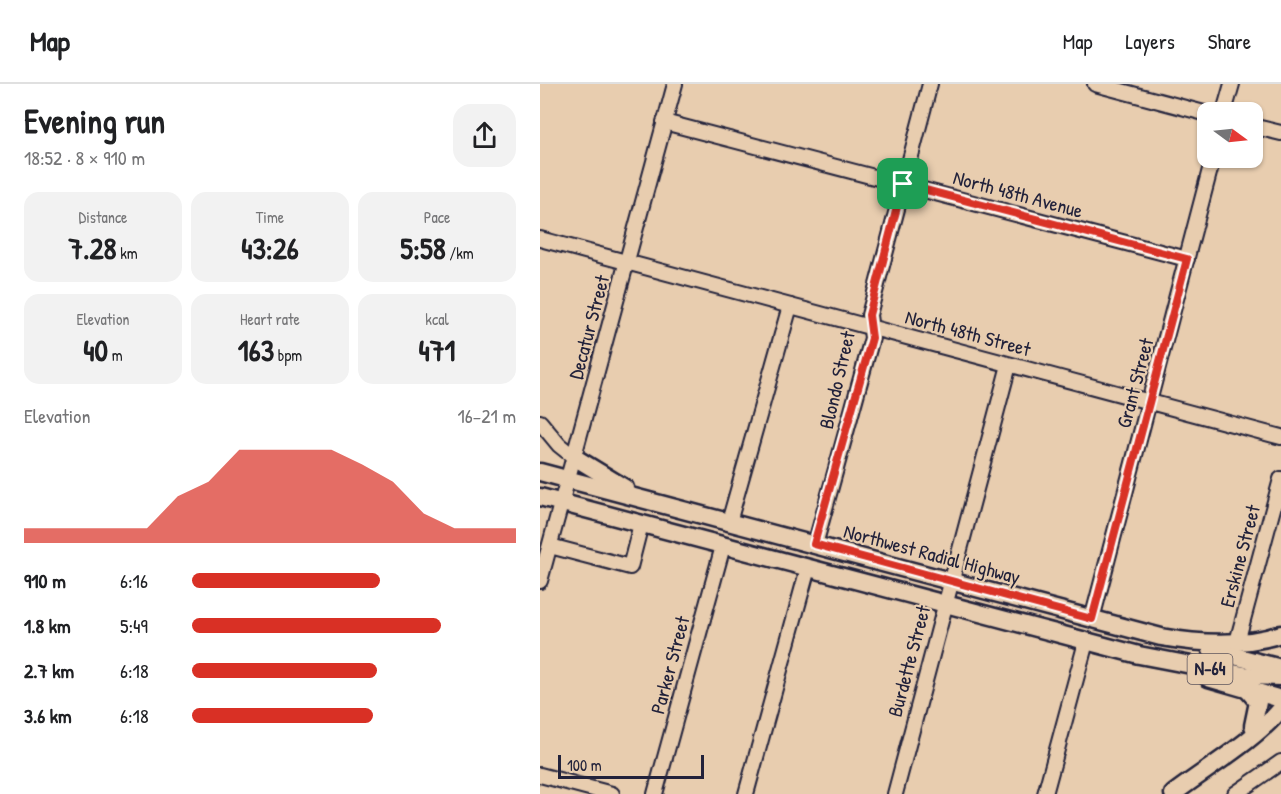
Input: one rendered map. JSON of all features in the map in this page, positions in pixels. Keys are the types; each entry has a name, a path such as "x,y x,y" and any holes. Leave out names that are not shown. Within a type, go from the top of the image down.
{"main road":[{"path":"574,457 594,471 659,504"},
{"name":"Northwest Radial Highway","path":"540,472 1161,637 1202,642 1237,642 1281,634"},
{"name":"N-64","path":"540,497 1139,655 1249,675 1281,677"},
{"path":"1161,637 1281,668"},
{"path":"1139,655 1280,699"},
{"path":"1247,689 1258,702 1254,726"},
{"path":"1236,747 1280,699"},
{"path":"1173,794 1236,747 1256,736 1280,699"}],"street":[{"name":"Decatur Street","path":"540,581 675,84"},
{"name":"Blondo Street","path":"814,544 872,338 869,315 930,84"},
{"path":"1095,84 1197,111"},
{"path":"1227,102 1232,84"},
{"name":"North 48th Avenue","path":"664,122 1187,259"},
{"path":"1263,129 1281,133"},
{"name":"Grant Street","path":"1092,619 1210,168"},
{"name":"North 48th Street","path":"540,238 1281,437"},
{"path":"729,522 790,306"},
{"name":"Burdette Street","path":"895,794 1009,365"},
{"path":"540,422 559,445 574,457"},
{"name":"Erskine Street","path":"1237,642 1281,479"},
{"path":"550,546 630,567 641,524"},
{"name":"Parker Street","path":"655,794 723,546"},
{"path":"746,794 808,568"},
{"path":"1045,794 1086,642"},
{"path":"1235,794 1281,762"},
{"path":"540,775 612,794"}],"route":[{"path":"903,184 1187,259 1092,619 814,544 872,338 869,315 903,184"}]}
